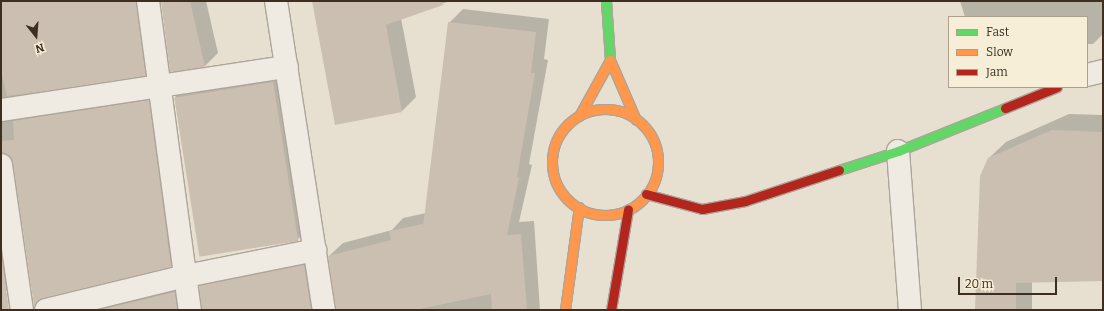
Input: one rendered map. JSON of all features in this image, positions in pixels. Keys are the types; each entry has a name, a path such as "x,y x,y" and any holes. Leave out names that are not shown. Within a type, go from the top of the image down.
{"main road":[{"path":"606,1 610,60 636,120"},
{"path":"579,116 595,110 611,110 627,114 636,120 650,135 656,149 655,178 646,194 628,209 611,215 596,214 578,208 568,201 558,188 553,172 552,156 563,131 579,116 610,60"},
{"path":"646,194 702,210 745,201 898,151 1055,88"},
{"path":"565,310 578,208"},
{"path":"611,310 628,209"}],"street":[{"path":"148,1 161,86 190,310"},
{"path":"276,1 324,310"},
{"path":"1,110 287,67"},
{"path":"1088,75 1103,71"},
{"path":"898,151 910,310"},
{"path":"1,165 22,310"},
{"path":"46,310 186,276 315,250"}],"building":[{"path":"1,1 136,1 146,76 7,96 1,71"},
{"path":"161,1 190,1 205,67 170,72"},
{"path":"312,1 442,1 443,5 386,25 402,112 335,125"},
{"path":"448,22 536,32 531,73 535,73 517,177 519,178 507,235 521,234 527,310 492,310 491,294 415,310 336,310 328,256 391,240 389,231 423,224 423,227"},
{"path":"273,82 298,241 199,257 174,98"},
{"path":"149,100 171,267 43,298 34,306 13,163 11,157 1,153 1,141 14,140 13,121"},
{"path":"1052,130 1103,132 1103,281 1016,283 1016,310 975,310 980,176 988,158"},
{"path":"1,252 9,310 1,310"},
{"path":"304,265 311,310 202,310 199,286"},
{"path":"175,292 177,310 99,310"}],"traffic: fast":[{"path":"606,1 610,60"},
{"path":"839,170 898,151 1005,108"}],"traffic: slow":[{"path":"579,116 610,60 636,120"},
{"path":"605,109 625,113 642,125 654,142 658,162 654,182 642,199 625,211 605,215 585,211 568,199 556,182 552,162 556,142 568,125 585,113 605,109"},
{"path":"565,310 579,207"}],"traffic: jam":[{"path":"1005,108 1055,88"},
{"path":"646,194 702,209 745,201 839,170"},
{"path":"611,310 628,209"}]}
